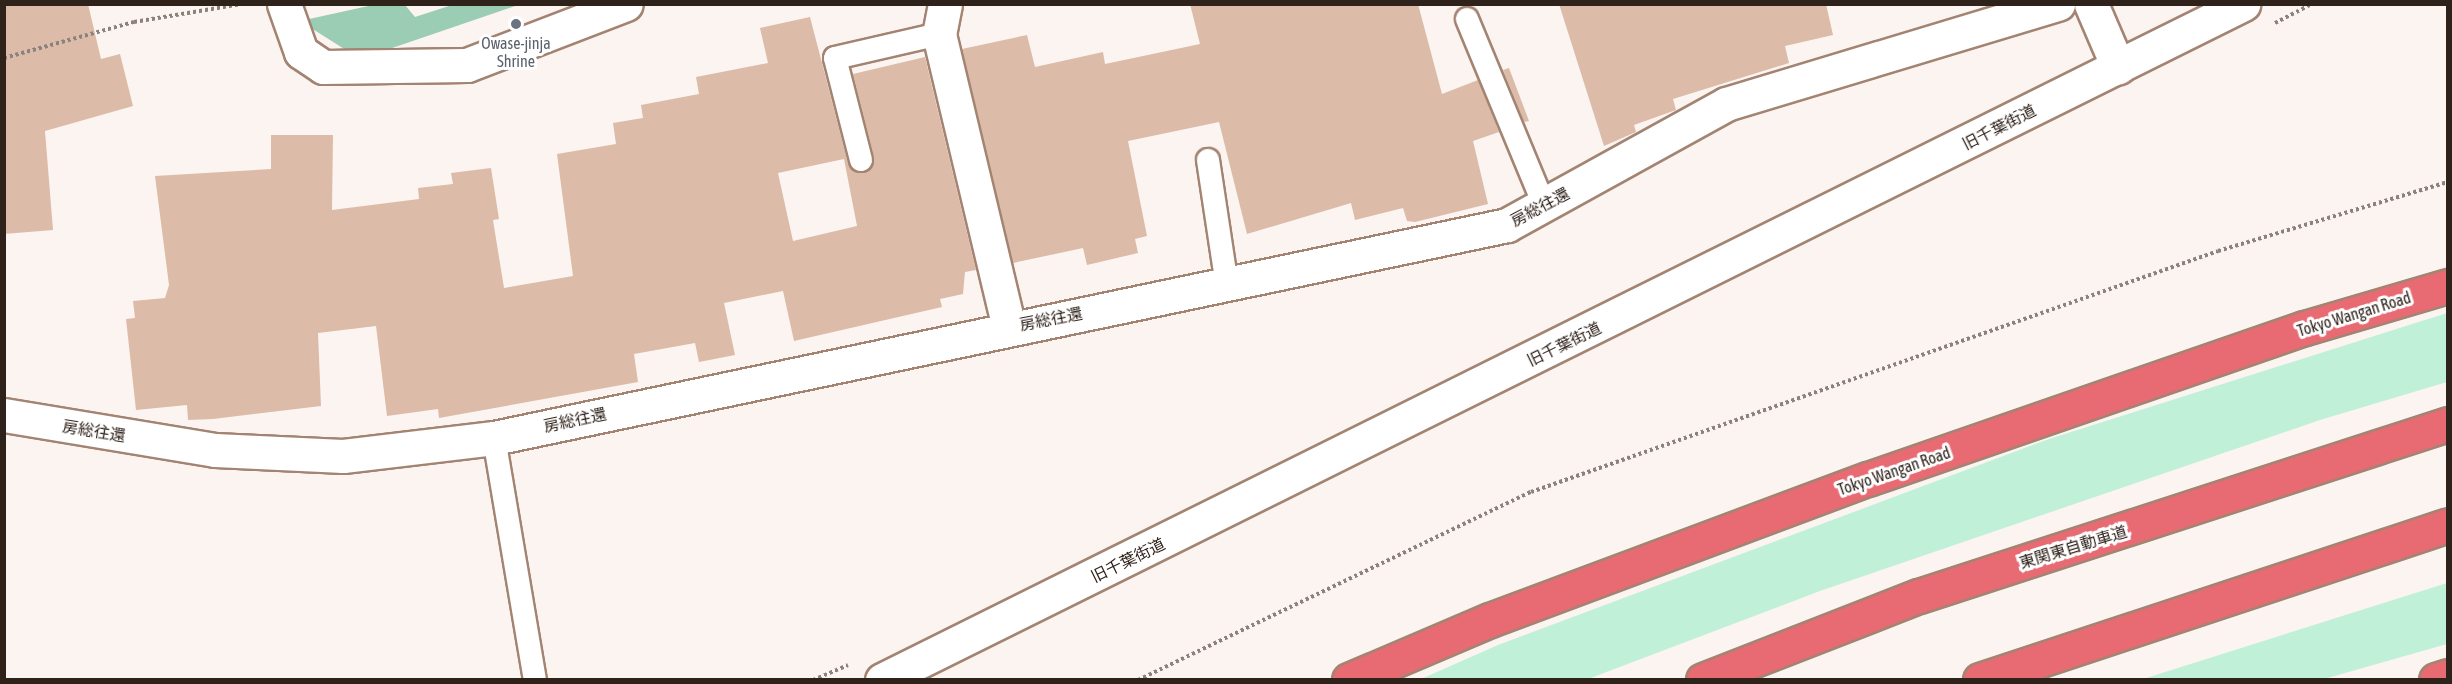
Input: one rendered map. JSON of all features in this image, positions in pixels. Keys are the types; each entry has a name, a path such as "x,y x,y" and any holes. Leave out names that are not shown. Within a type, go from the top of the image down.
{"highway":[{"name":"Tokyo Wangan Road","path":"1348,680 1490,620 1868,479 2305,328 2448,286"},
{"name":"東関東自動車道","path":"1703,680 1919,596 2448,424"},
{"path":"1980,680 2448,525"},
{"path":"2436,680 2448,676"}],"street":[{"path":"284,4 302,52 322,67 467,65 626,4"},
{"name":"房総往還","path":"4,416 215,450 343,456 494,438 1009,327 1437,243 1507,225 1726,104 2058,4"},
{"path":"2091,4 2118,67"},
{"name":"旧千葉街道","path":"882,680 2243,4"},
{"path":"942,19 1009,327"}],"lane":[{"path":"861,160 835,58 942,19"},
{"path":"1467,19 1544,205"},
{"path":"1208,160 1227,285"},
{"path":"494,438 535,680"}],"path":[{"path":"4,58 135,22 242,4"},
{"path":"1138,680 1531,492 2218,251 2448,182"}],"green space":[{"path":"373,5 405,5 415,17 452,5 518,5 360,59 300,21"},
{"path":"2447,313 2447,382 2320,420 1820,591 1588,679 1421,679 1498,645 2049,439"},
{"path":"2447,583 2447,644 2324,679 2143,679"}],"building":[{"path":"4,4 88,4 101,59 120,54 133,106 45,131 53,230 4,234"},
{"path":"1190,4 1418,4 1442,94 1478,80 1499,132 1473,141 1488,204 1415,222 1407,221 1403,208 1355,220 1351,203 1247,234 1219,122 1128,141 1147,236 1135,239 1138,253 1087,265 1083,248 1013,263 962,49 1027,35 1035,67 1103,52 1105,64 1200,44"},
{"path":"1559,4 1826,4 1833,35 1785,46 1789,63 1673,99 1676,110 1634,125 1636,132 1604,146"},
{"path":"810,17 848,163 857,173 870,170 874,157 853,74 925,57 976,270 965,272 963,294 940,299 942,307 794,341 783,291 724,303 735,355 699,362 695,343 634,354 638,382 439,418 438,409 387,416 376,326 318,333 321,406 188,420 187,405 136,410 126,319 135,318 133,301 165,298 169,285 155,176 271,169 271,135 333,135 332,210 419,199 418,188 453,184 451,173 491,168 499,219 493,220 504,288 573,276 557,154 616,144 613,123 643,118 641,105 699,94 696,77 768,63 760,28","holes":["844,159 857,226 793,241 778,173"]},
{"path":"1509,68 1529,121 1524,122 1503,70"}],"place":[{"name":"Owase-jinja Shrine","path":"516,24"}]}
